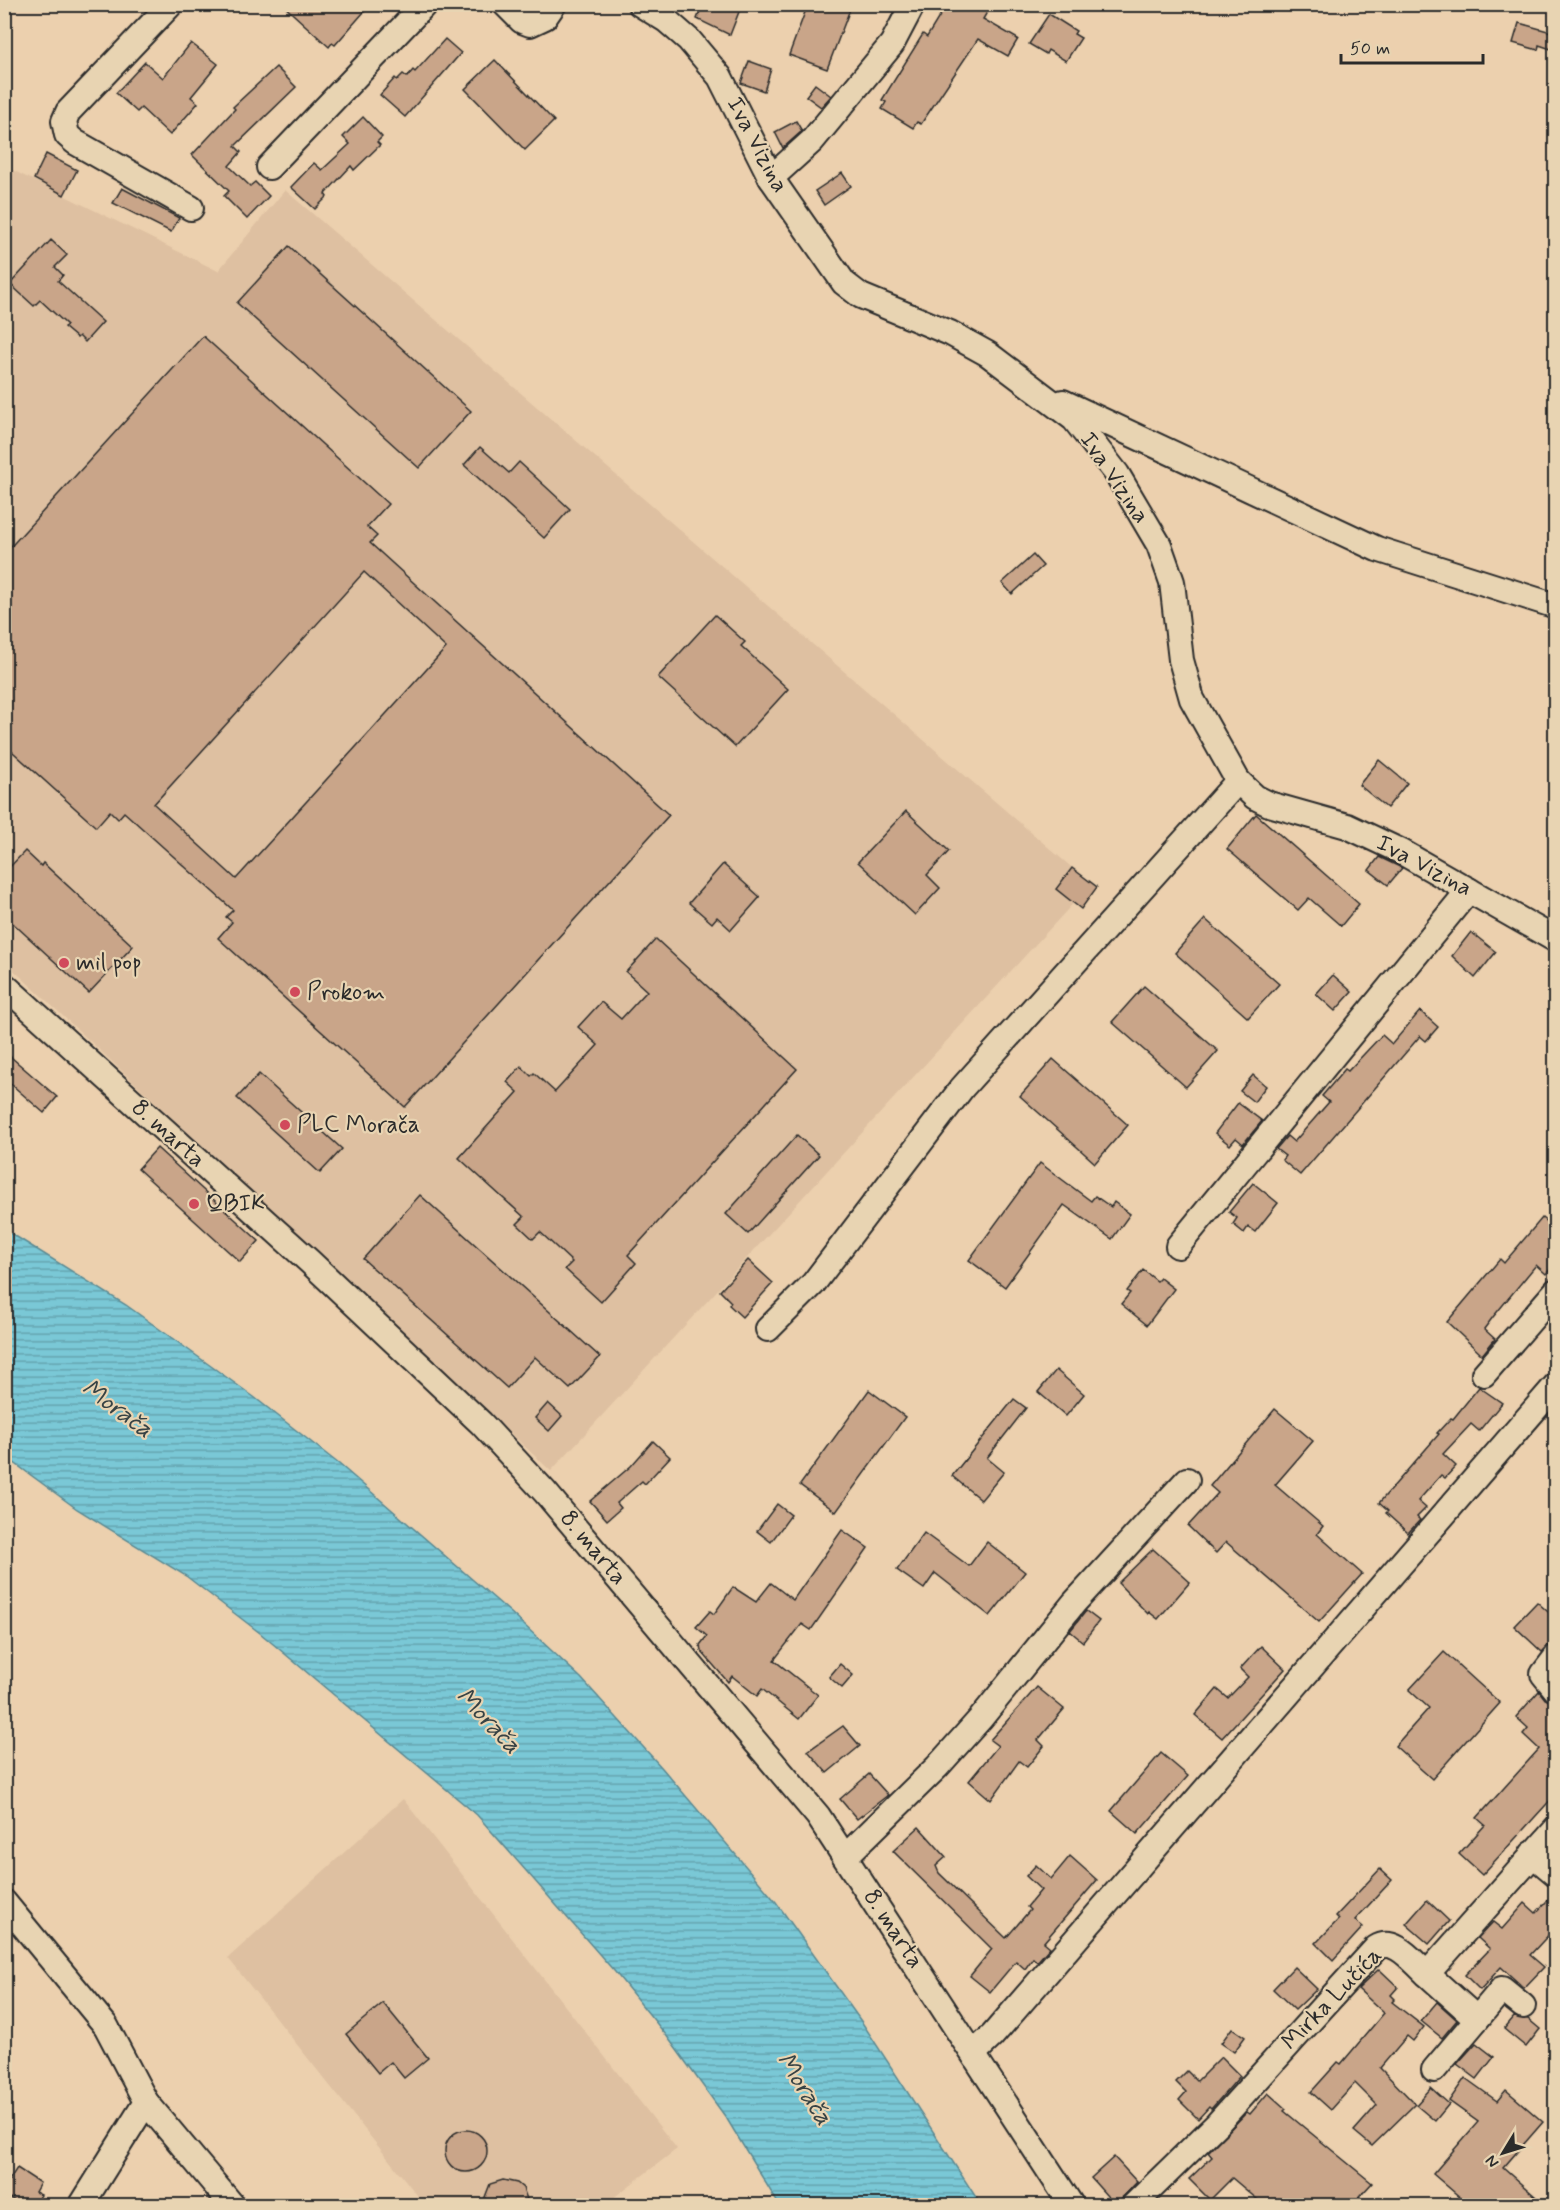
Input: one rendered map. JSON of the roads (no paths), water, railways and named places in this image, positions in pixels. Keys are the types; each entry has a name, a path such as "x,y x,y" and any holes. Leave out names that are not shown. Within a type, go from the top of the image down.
{"street":[{"path":"171,4 68,112 63,121 67,135 75,142 191,208"},
{"path":"269,167 425,4"},
{"path":"505,4 522,21 530,24 545,17 554,4"},
{"name":"Iva Vizina","path":"640,4 666,20 689,40 714,69 771,178 844,283 861,296 960,338 988,354 1074,419 1117,474 1159,545 1172,582 1185,680 1192,699 1239,781 1255,797 1269,804 1347,826 1400,851 1556,940"},
{"path":"771,178 812,141 892,44 913,4"},
{"path":"1039,391 1377,549 1556,606"},
{"path":"768,1329 813,1284 962,1089 1239,781"},
{"path":"1178,1246 1469,890"},
{"name":"8. marta","path":"4,985 309,1261 481,1423 545,1492 776,1764 846,1856 1072,2205"},
{"path":"1484,1374 1556,1291"},
{"path":"974,2053 987,2042 1556,1385"},
{"path":"846,1856 937,1767 981,1718 1074,1603 1187,1480"},
{"path":"1556,1657 1543,1674 1556,1690"},
{"path":"1427,1974 1451,1950 1556,1829"},
{"path":"1532,1854 1556,1874"},
{"path":"4,1902 106,2026 146,2102 233,2205"},
{"name":"Mirka Lučića","path":"1133,2205 1217,2124 1376,1948 1388,1944 1396,1946 1477,2019"},
{"path":"1434,2070 1502,1989 1522,2006"},
{"path":"81,2205 146,2102"}],"water":[{"name":"Morača","path":"4,1229 126,1305 254,1397 339,1464 510,1612 581,1678 662,1768 776,1902 863,2024 981,2205 779,2205 727,2119 666,2035 615,1972 477,1815 260,1633 186,1576 77,1509 5,1456"}],"place":[{"name":"mil pop","path":"64,963"},
{"name":"Prokom","path":"295,992"},
{"name":"PLC Morača","path":"285,1125"},
{"name":"QBIK","path":"194,1204"}]}
